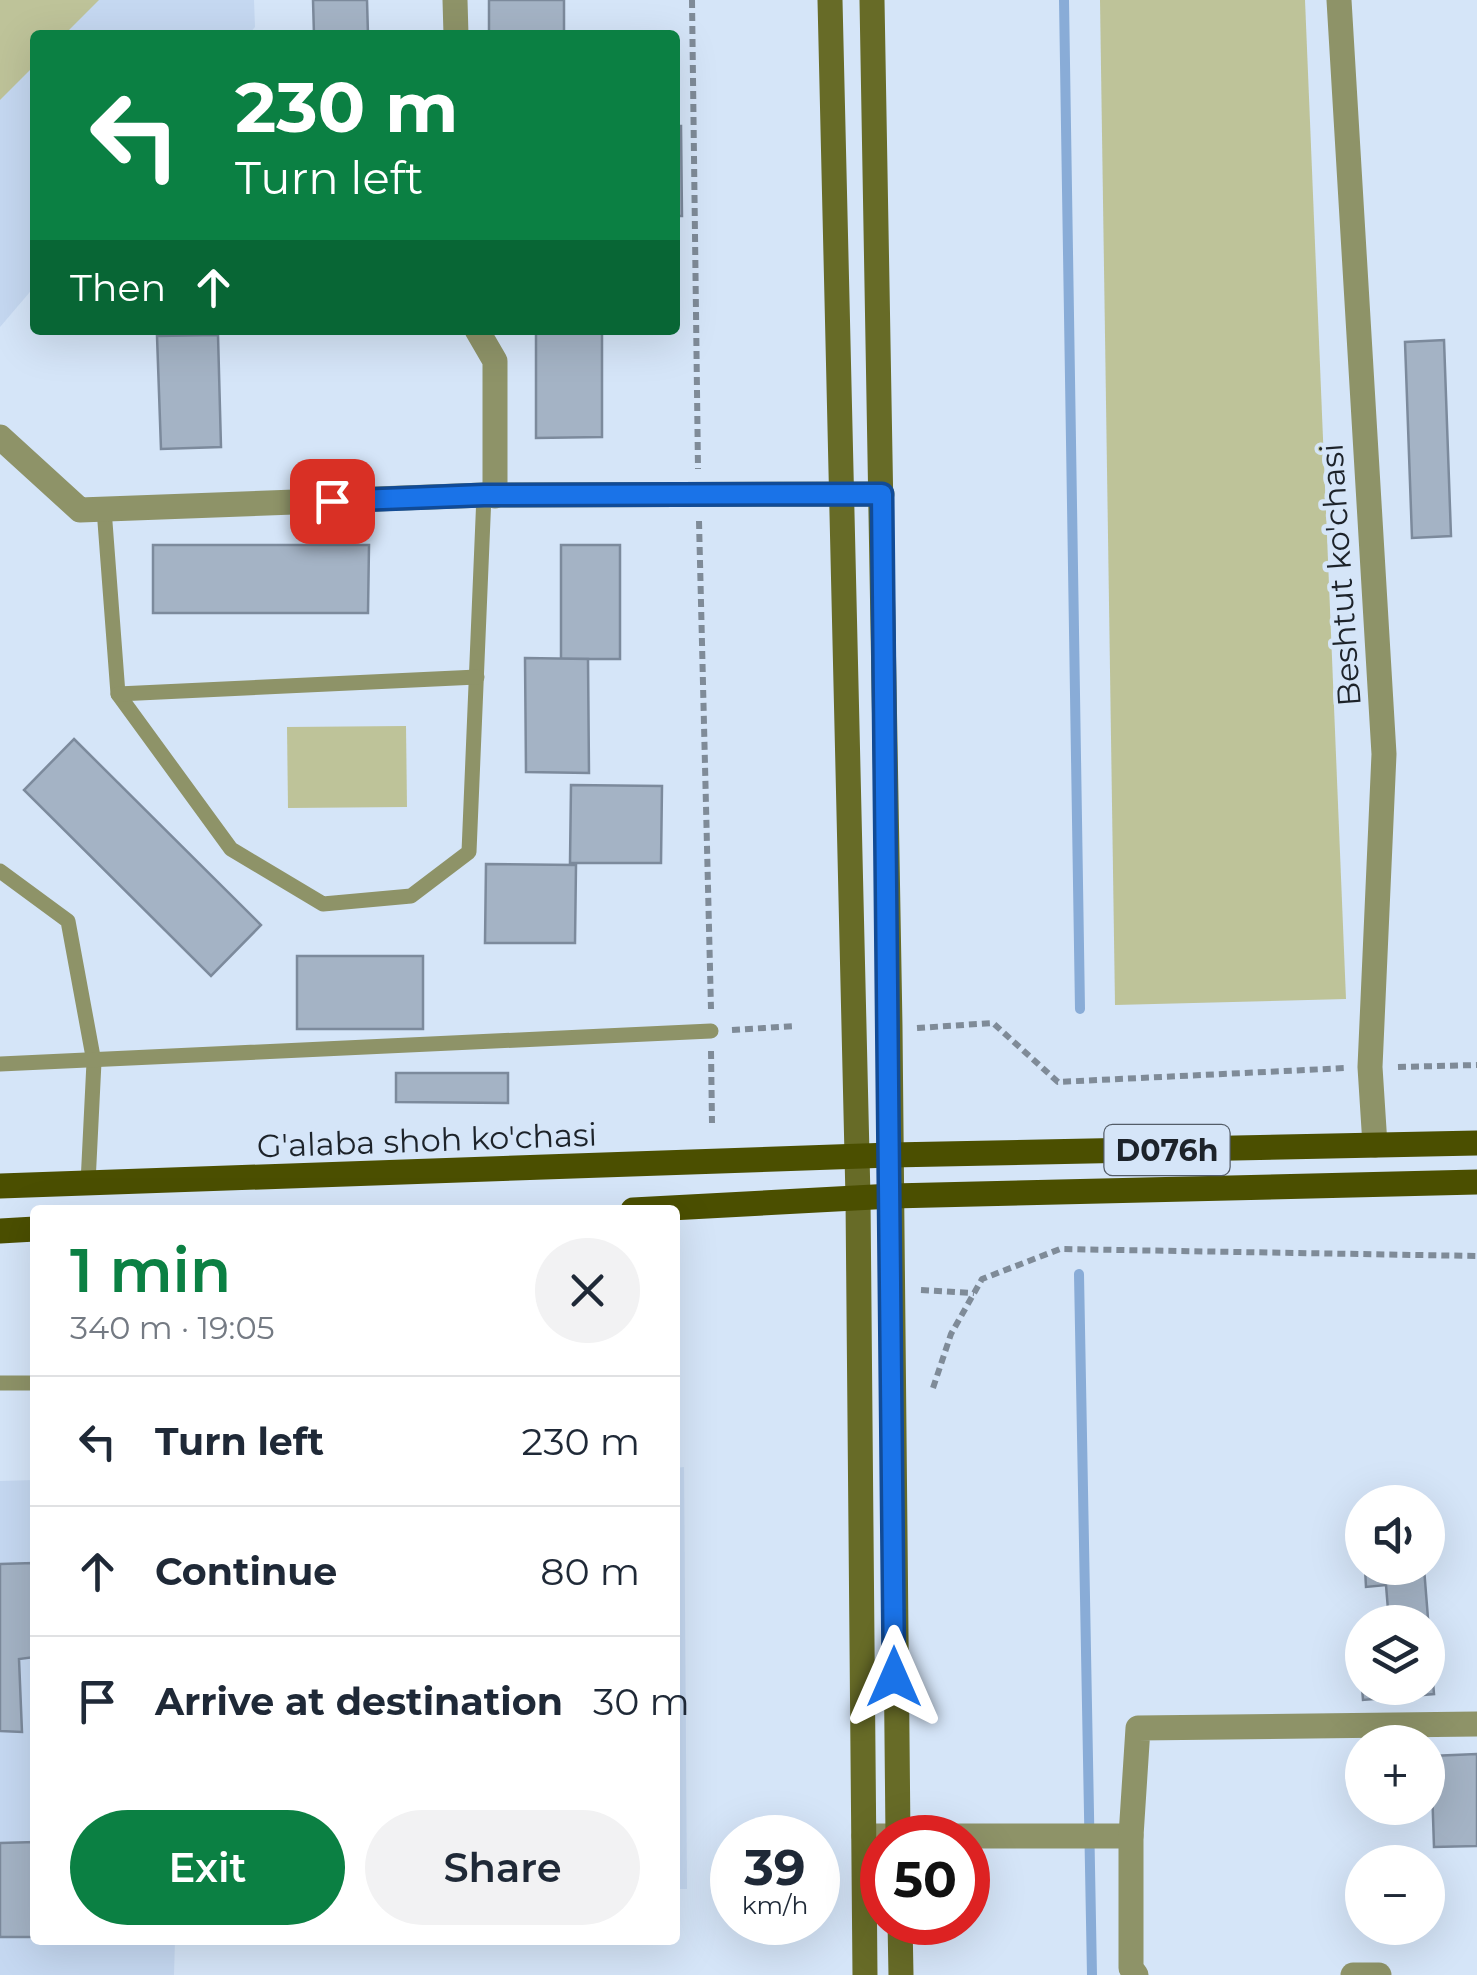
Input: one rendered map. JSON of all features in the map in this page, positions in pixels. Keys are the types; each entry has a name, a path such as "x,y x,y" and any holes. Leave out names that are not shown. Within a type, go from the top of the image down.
{"main road":[{"path":"830,0 858,1198 864,1815"},
{"path":"872,0 892,1196 898,1815"},
{"name":"D076h","path":"856,1156 1477,1143"},
{"name":"G'alaba shoh ko'chasi","path":"0,1186 856,1156"},
{"name":"D076h","path":"858,1198 1477,1182"},
{"path":"680,1209 858,1198"},
{"path":"0,1231 30,1230"},
{"path":"865,1945 865,1975"},
{"path":"900,1945 901,1975"}],"street":[{"path":"455,0 456,30"},
{"name":"Beshtut ko'chasi","path":"1340,0 1384,754 1370,1067 1375,1145"},
{"path":"480,335 496,361 490,495"},
{"path":"0,437 80,510 490,495 882,494"},
{"path":"1136,1975 1131,1968 1131,1836 1138,1728 1477,1724"},
{"path":"990,1837 1131,1836"},
{"path":"1353,1975 1379,1975"}],"lane":[{"path":"104,509 118,694 232,850 324,904 411,896 468,852 490,495"},
{"path":"118,694 476,677"},
{"path":"0,871 68,921 94,1062 88,1183"},
{"path":"0,1064 711,1031"},
{"path":"0,1384 30,1383"}],"path":[{"path":"692,0 712,1123"},
{"path":"914,1028 994,1023 1058,1082 1477,1065"},
{"path":"711,1031 796,1026"},
{"path":"934,1388 951,1334 982,1279 1060,1250 1477,1256"},
{"path":"921,1290 974,1292"}],"shaded area":[{"path":"0,0 254,0 252,30 30,30 30,292 0,327"},
{"path":"680,1467 684,1467 687,1889 680,1889"},
{"path":"30,1480 30,1945 175,1945 174,1975 0,1975 0,1481"}],"green space":[{"path":"0,0 99,0 69,30 30,30 30,70 0,100"},
{"path":"1100,0 1305,0 1346,999 1115,1005"},
{"path":"406,726 407,807 288,808 287,727"}],"building":[{"path":"313,0 367,0 368,30 314,30"},
{"path":"489,0 564,0 564,30 489,30"},
{"path":"680,126 681,126 680,216"},
{"path":"218,335 221,447 161,449 157,336"},
{"path":"536,335 602,335 602,437 536,438"},
{"path":"1444,340 1451,536 1412,538 1405,342"},
{"path":"153,545 369,545 368,613 153,613"},
{"path":"561,545 620,545 620,659 561,659"},
{"path":"525,658 588,659 589,773 526,772"},
{"path":"74,739 261,925 211,976 24,790"},
{"path":"571,785 662,786 661,863 570,863"},
{"path":"486,864 576,865 575,943 485,943"},
{"path":"297,956 423,956 423,1029 297,1029"},
{"path":"396,1073 508,1073 508,1103 396,1102"},
{"path":"30,1563 30,1658 19,1659 22,1732 0,1731 0,1564"},
{"path":"1386,1585 1425,1585 1427,1605 1388,1605"},
{"path":"1477,1754 1477,1846 1434,1845 1433,1825 1445,1825 1445,1755"},
{"path":"30,1842 30,1937 0,1937 0,1843"}],"waterway":[{"path":"1064,0 1080,1009"},
{"path":"1079,1274 1092,1975"}],"route":[{"path":"332,501 484,495 882,494 894,1677"}]}
